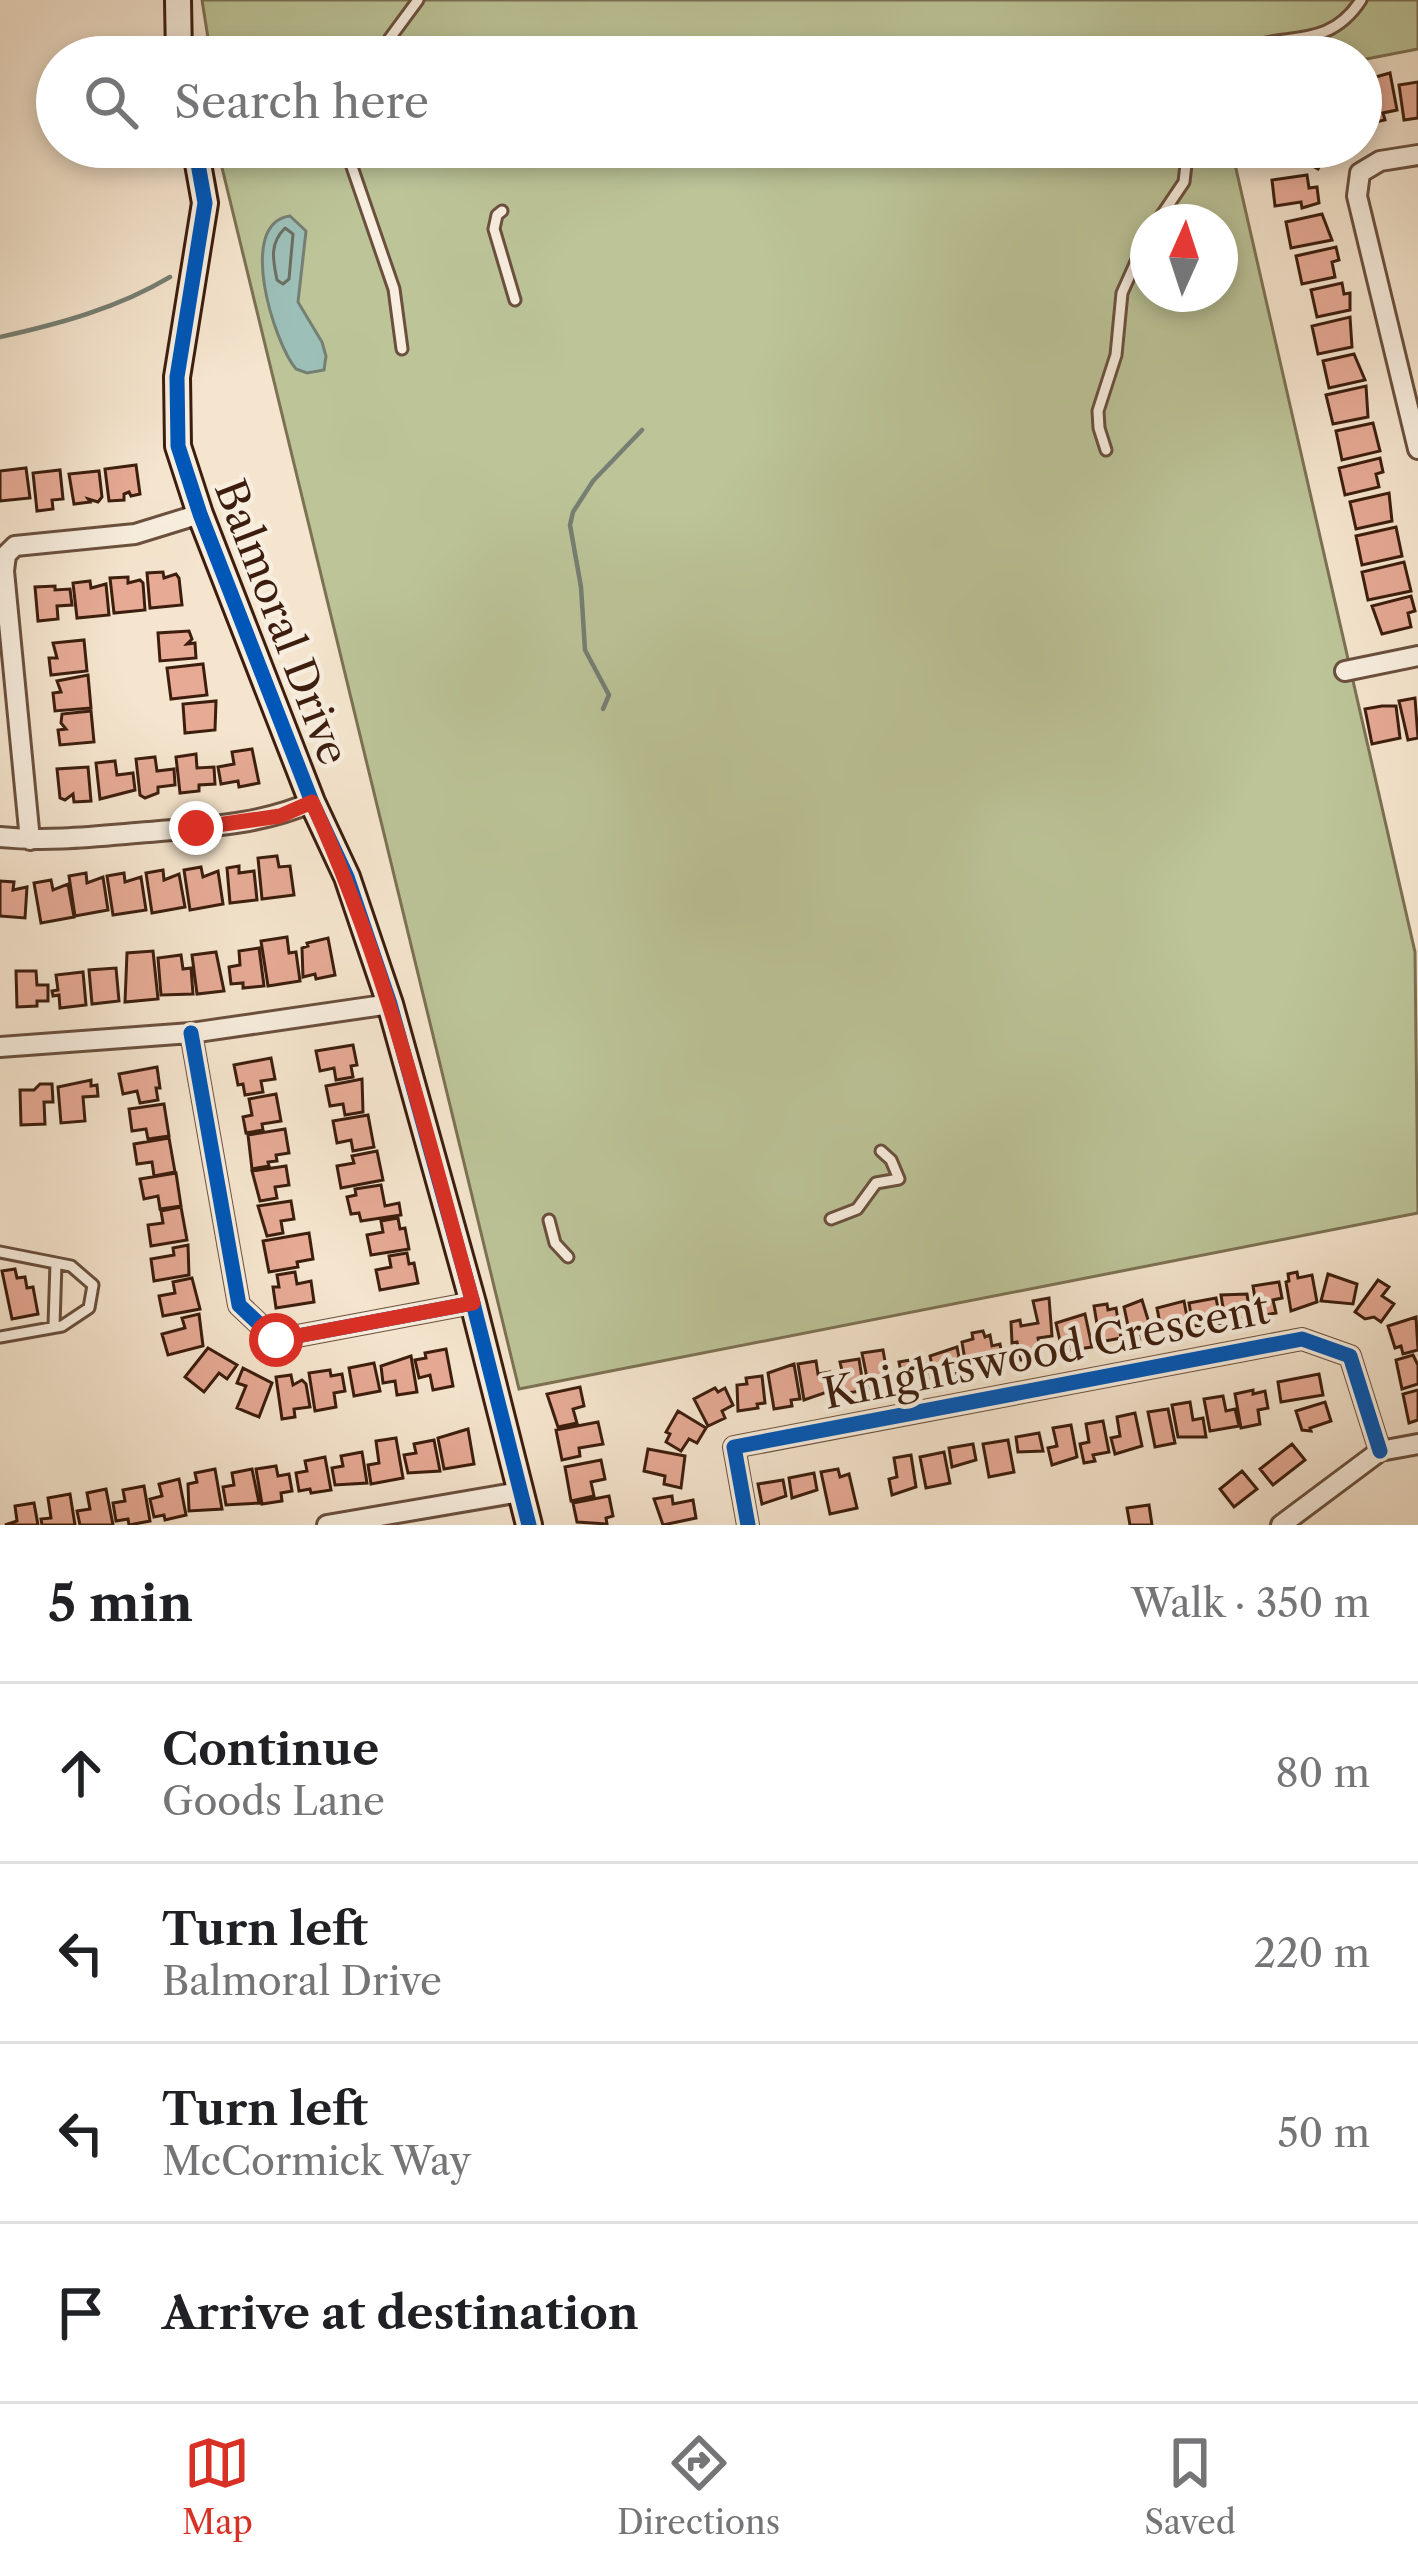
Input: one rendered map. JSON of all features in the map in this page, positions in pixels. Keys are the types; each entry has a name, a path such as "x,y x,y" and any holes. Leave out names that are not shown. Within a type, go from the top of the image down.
{"street":[{"path":"178,0 178,36"},
{"path":"1382,161 1418,155"},
{"name":"Balmoral Drive","path":"199,168 205,203 177,376 178,446 312,802 347,877 390,1004 529,1525"},
{"path":"1368,168 1360,173 1357,196 1418,449"},
{"path":"30,840 6,555 15,546 135,534 200,514"},
{"path":"1345,671 1418,656"},
{"path":"0,837 30,840 233,825 280,816 312,802"},
{"path":"0,1047 191,1033 390,1004"},
{"path":"191,1033 239,1305 276,1340 473,1303"},
{"name":"Knightswood Crescent","path":"748,1525 734,1447 1302,1339 1350,1356 1380,1450"},
{"path":"1281,1525 1380,1450 1418,1444"},
{"path":"327,1525 520,1492"}],"lane":[{"path":"391,36 418,0"},
{"path":"1306,36 1335,27 1361,0"},
{"path":"352,168 394,289 402,349"},
{"path":"1169,204 1184,182 1186,168"},
{"path":"502,211 494,229 515,300"},
{"path":"1106,449 1098,411 1116,356 1130,273"},
{"path":"831,1219 857,1209 876,1183 899,1179 881,1151"},
{"path":"549,1220 555,1243 568,1257"},
{"path":"0,1252 70,1266 93,1285 89,1308 62,1326 0,1336"},
{"path":"54,1325 56,1263"}],"green space":[{"path":"202,0 1418,0 1418,49 1382,56 1382,36 208,36"},
{"path":"222,168 1236,168 1415,952 1418,1213 519,1389"}],"water":[{"path":"290,216 306,231 298,302 326,356 324,370 307,373 296,369 287,355 264,285 265,239 274,224"}],"building":[{"path":"1390,73 1397,110 1383,113 1382,121 1382,75"},
{"path":"1418,82 1418,118 1404,120 1399,85"},
{"path":"1307,175 1309,188 1317,187 1319,203 1302,208 1301,202 1275,206 1272,180"},
{"path":"1322,214 1332,240 1291,248 1286,222"},
{"path":"1336,247 1335,277 1302,284 1296,256"},
{"path":"1342,283 1344,294 1350,293 1350,310 1317,317 1311,290"},
{"path":"1350,317 1352,347 1318,354 1312,326"},
{"path":"1354,354 1365,380 1329,388 1323,361"},
{"path":"1366,386 1368,417 1333,424 1326,395"},
{"path":"1373,423 1380,451 1342,460 1336,431"},
{"path":"1380,458 1379,487 1345,495 1339,468"},
{"path":"136,465 140,494 129,492 124,500 109,501 105,469"},
{"path":"26,468 30,498 0,501 0,471"},
{"path":"60,470 63,499 52,500 53,509 37,511 33,473"},
{"path":"99,471 102,497 98,502 88,499 90,502 74,504 69,474"},
{"path":"1389,493 1392,521 1356,529 1350,502"},
{"path":"1396,527 1402,556 1362,565 1356,536"},
{"path":"1404,562 1411,591 1368,600 1362,572"},
{"path":"163,572 164,578 176,574 179,578 182,605 150,608 147,573"},
{"path":"128,577 128,583 143,583 145,610 114,613 110,578"},
{"path":"90,581 91,588 106,584 109,615 77,618 73,583"},
{"path":"55,586 55,590 70,589 72,605 57,606 58,619 38,621 35,587"},
{"path":"1411,596 1415,611 1408,613 1411,627 1382,634 1372,606"},
{"path":"189,631 192,639 187,644 195,643 196,658 160,661 158,633"},
{"path":"84,640 87,671 51,675 49,658 57,658 53,643"},
{"path":"203,664 207,695 171,699 167,668"},
{"path":"88,675 91,708 55,711 53,693 61,692 57,681"},
{"path":"1415,698 1418,738 1408,740 1399,701"},
{"path":"216,701 215,730 185,733 183,704"},
{"path":"1396,706 1400,738 1372,744 1365,709"},
{"path":"91,711 94,742 60,745 58,730 66,729 62,714"},
{"path":"252,749 259,783 221,784 218,767 234,764 232,752"},
{"path":"196,754 197,768 214,767 215,784 180,793 176,757"},
{"path":"155,757 157,771 174,769 175,785 158,787 158,793 145,798 140,795 136,759"},
{"path":"115,761 117,775 133,773 135,790 100,799 96,763"},
{"path":"88,767 91,801 74,802 73,794 60,798 57,769"},
{"path":"277,856 279,867 290,866 294,895 262,899 258,858"},
{"path":"239,866 239,873 254,871 257,900 230,903 227,868"},
{"path":"201,867 203,877 218,871 223,904 190,910 184,870"},
{"path":"163,870 164,880 179,874 185,907 152,913 146,873"},
{"path":"86,873 87,883 103,877 108,910 75,916 69,876"},
{"path":"124,873 125,882 141,877 146,910 113,915 107,876"},
{"path":"51,880 53,890 68,884 74,917 41,923 34,883"},
{"path":"0,881 14,882 13,890 27,887 25,918 0,916"},
{"path":"287,937 289,953 296,952 300,981 268,986 261,941"},
{"path":"328,938 335,975 303,977 302,948"},
{"path":"259,948 264,986 231,984 229,967 240,965 239,951"},
{"path":"153,951 158,999 125,1002 127,953"},
{"path":"216,952 224,991 197,994 192,955"},
{"path":"181,955 183,969 191,968 193,994 161,995 158,958"},
{"path":"116,968 119,1001 92,1004 89,970"},
{"path":"16,971 36,971 37,985 48,985 48,1001 17,1007"},
{"path":"83,972 86,1005 60,1008 59,995 53,996 52,991 58,990 56,975"},
{"path":"353,1045 357,1065 351,1066 353,1077 336,1080 334,1068 320,1071 316,1051"},
{"path":"271,1058 275,1079 261,1081 263,1092 245,1095 234,1065"},
{"path":"157,1067 158,1100 140,1103 137,1091 123,1094 119,1074"},
{"path":"362,1079 363,1112 345,1115 343,1104 330,1106 326,1086"},
{"path":"91,1080 98,1096 83,1097 85,1121 61,1123 58,1087"},
{"path":"40,1084 52,1084 53,1102 44,1102 45,1124 21,1125 20,1090 34,1090"},
{"path":"276,1094 281,1121 246,1133 243,1117 252,1115 249,1099"},
{"path":"164,1104 169,1136 148,1139 146,1129 132,1131 129,1109"},
{"path":"368,1115 374,1147 353,1151 351,1140 337,1143 333,1121"},
{"path":"285,1129 289,1153 276,1155 277,1161 268,1162 269,1166 252,1169 248,1135"},
{"path":"169,1138 175,1172 154,1176 152,1162 137,1164 134,1144"},
{"path":"377,1151 383,1180 341,1188 337,1166 354,1163 352,1156"},
{"path":"286,1166 289,1185 275,1187 277,1198 260,1201 252,1171"},
{"path":"176,1173 181,1206 160,1209 158,1196 144,1199 140,1179"},
{"path":"381,1185 385,1206 399,1203 401,1215 361,1221 359,1213 351,1214 347,1197 356,1195 355,1189"},
{"path":"291,1201 294,1219 281,1221 283,1233 267,1236 258,1206"},
{"path":"181,1207 187,1240 151,1246 148,1225 163,1223 161,1211"},
{"path":"398,1218 409,1249 371,1255 367,1235 383,1232 381,1221"},
{"path":"309,1233 313,1259 269,1272 263,1241"},
{"path":"188,1245 189,1275 154,1281 151,1259 174,1255 173,1248"},
{"path":"407,1253 418,1283 380,1290 376,1270 391,1267 389,1256"},
{"path":"15,1269 17,1278 25,1277 27,1288 33,1287 38,1314 12,1319 2,1271"},
{"path":"295,1272 297,1284 311,1281 314,1302 276,1308 273,1287 279,1287 277,1275"},
{"path":"1297,1272 1298,1278 1312,1275 1317,1302 1291,1311 1286,1282 1288,1274"},
{"path":"1328,1274 1357,1284 1353,1304 1321,1301"},
{"path":"192,1278 200,1309 163,1316 159,1296 175,1293 173,1282"},
{"path":"1378,1280 1389,1287 1382,1296 1394,1304 1381,1322 1355,1312"},
{"path":"1279,1282 1282,1298 1273,1300 1276,1313 1258,1316 1253,1286"},
{"path":"1247,1294 1250,1316 1225,1320 1221,1295"},
{"path":"1049,1298 1052,1336 1038,1338 1041,1356 1021,1360 1017,1342 1012,1343 1011,1322 1020,1320 1021,1326 1038,1323 1033,1301"},
{"path":"1216,1298 1221,1324 1193,1326 1189,1303"},
{"path":"1142,1300 1153,1336 1142,1339 1139,1327 1129,1330 1124,1307"},
{"path":"1184,1301 1188,1322 1162,1334 1157,1308"},
{"path":"1107,1304 1108,1310 1116,1308 1121,1338 1100,1342 1094,1306"},
{"path":"199,1314 203,1346 168,1355 162,1334 185,1328 182,1318"},
{"path":"1085,1314 1092,1347 1072,1350 1070,1339 1060,1341 1056,1323"},
{"path":"1416,1317 1418,1350 1403,1354 1401,1346 1395,1348 1388,1326"},
{"path":"983,1331 985,1337 990,1335 992,1346 1000,1344 1003,1362 966,1366 962,1342"},
{"path":"957,1347 962,1373 934,1375 930,1356"},
{"path":"208,1348 237,1365 227,1379 219,1373 204,1392 185,1377"},
{"path":"446,1349 453,1386 433,1390 430,1375 419,1378 415,1360"},
{"path":"883,1350 889,1384 869,1388 862,1353"},
{"path":"1413,1355 1418,1384 1402,1389 1396,1360"},
{"path":"411,1356 417,1392 397,1395 395,1381 383,1383 381,1366"},
{"path":"859,1359 864,1391 835,1394 832,1377 843,1375 840,1362"},
{"path":"916,1359 917,1364 925,1363 928,1378 903,1382 899,1362"},
{"path":"816,1361 818,1374 830,1372 833,1390 804,1400 798,1364"},
{"path":"374,1363 380,1391 354,1396 349,1368"},
{"path":"794,1364 800,1399 791,1400 792,1406 774,1409 768,1373"},
{"path":"243,1368 272,1383 259,1417 237,1408 246,1386 237,1383"},
{"path":"330,1370 331,1376 342,1374 345,1391 334,1393 336,1407 315,1411 309,1373"},
{"path":"1319,1374 1323,1395 1281,1402 1278,1382"},
{"path":"291,1375 293,1385 302,1380 306,1384 310,1407 294,1409 295,1417 282,1419 276,1377"},
{"path":"762,1376 765,1403 738,1411 737,1385"},
{"path":"580,1387 584,1406 573,1409 577,1423 558,1427 547,1394"},
{"path":"715,1388 718,1392 725,1388 733,1405 722,1411 725,1418 708,1426 694,1399"},
{"path":"1253,1390 1253,1394 1265,1391 1268,1408 1258,1410 1260,1424 1241,1428 1235,1394"},
{"path":"1418,1390 1418,1420 1409,1423 1403,1394"},
{"path":"1223,1396 1226,1411 1235,1409 1239,1426 1210,1431 1204,1399"},
{"path":"1190,1402 1193,1420 1203,1418 1206,1437 1178,1437 1172,1405"},
{"path":"1325,1402 1331,1421 1311,1431 1302,1430 1296,1411"},
{"path":"1168,1409 1175,1443 1155,1447 1148,1412"},
{"path":"678,1411 706,1428 697,1443 689,1439 681,1451 666,1442 670,1434 666,1432"},
{"path":"1135,1413 1142,1446 1115,1454 1111,1438 1120,1436 1117,1417"},
{"path":"1103,1421 1109,1452 1093,1455 1095,1461 1084,1463 1080,1444 1089,1442 1086,1424"},
{"path":"598,1422 603,1444 579,1448 580,1456 562,1460 556,1430"},
{"path":"1071,1425 1077,1457 1052,1465 1048,1448 1057,1446 1053,1428"},
{"path":"468,1429 474,1464 444,1469 438,1438"},
{"path":"1039,1433 1043,1451 1018,1452 1016,1437"},
{"path":"396,1438 403,1478 371,1484 368,1465 379,1463 376,1441"},
{"path":"434,1440 440,1471 408,1473 404,1455 416,1453 414,1444"},
{"path":"1008,1440 1014,1472 989,1477 983,1444"},
{"path":"973,1444 976,1460 952,1467 949,1448"},
{"path":"1292,1444 1305,1460 1273,1485 1260,1469"},
{"path":"648,1449 685,1456 681,1488 664,1484 665,1476 644,1471"},
{"path":"362,1452 367,1483 335,1485 332,1468 343,1466 341,1456"},
{"path":"944,1452 950,1483 926,1488 920,1457"},
{"path":"911,1455 916,1487 892,1495 889,1479 897,1477 894,1458"},
{"path":"325,1457 331,1490 299,1491 296,1473 307,1471 305,1461"},
{"path":"601,1460 605,1479 591,1482 594,1496 571,1501 565,1467"},
{"path":"276,1466 278,1476 289,1474 292,1491 281,1493 282,1501 262,1504 256,1469"},
{"path":"215,1469 222,1509 189,1511 188,1484 197,1482 195,1473"},
{"path":"252,1469 259,1503 226,1505 223,1487 234,1485 232,1473"},
{"path":"838,1469 840,1477 849,1474 857,1508 830,1514 821,1472"},
{"path":"1242,1471 1257,1489 1234,1507 1220,1489"},
{"path":"814,1473 817,1490 792,1498 789,1478"},
{"path":"179,1479 186,1515 165,1520 164,1515 154,1517 150,1499 162,1496 159,1484"},
{"path":"783,1480 786,1496 762,1504 758,1484"},
{"path":"144,1486 150,1521 129,1525 128,1519 116,1521 113,1503 125,1501 123,1490"},
{"path":"106,1489 113,1525 80,1525 77,1511 90,1509 87,1493"},
{"path":"70,1494 75,1525 42,1525 41,1519 51,1518 48,1498"},
{"path":"609,1496 613,1516 606,1518 607,1524 577,1522 573,1503"},
{"path":"672,1496 673,1504 693,1500 696,1518 663,1525 654,1499"},
{"path":"34,1503 38,1525 5,1525 17,1521 15,1506"},
{"path":"1149,1505 1152,1525 1130,1525 1127,1508"}],"waterway":[{"path":"0,337 88,314 170,277"},
{"path":"603,709 609,695 585,650 570,525 593,481 642,430"}],"cycle path":[{"path":"199,168 205,203 177,377 178,446 312,802 347,877 390,1004 529,1525"},
{"path":"191,1033 239,1305 276,1340 473,1303"},
{"path":"748,1525 734,1447 1302,1339 1350,1356 1380,1451"}],"route":[{"path":"196,828 280,816 312,802 347,877 390,1004 473,1303 276,1340"}]}
